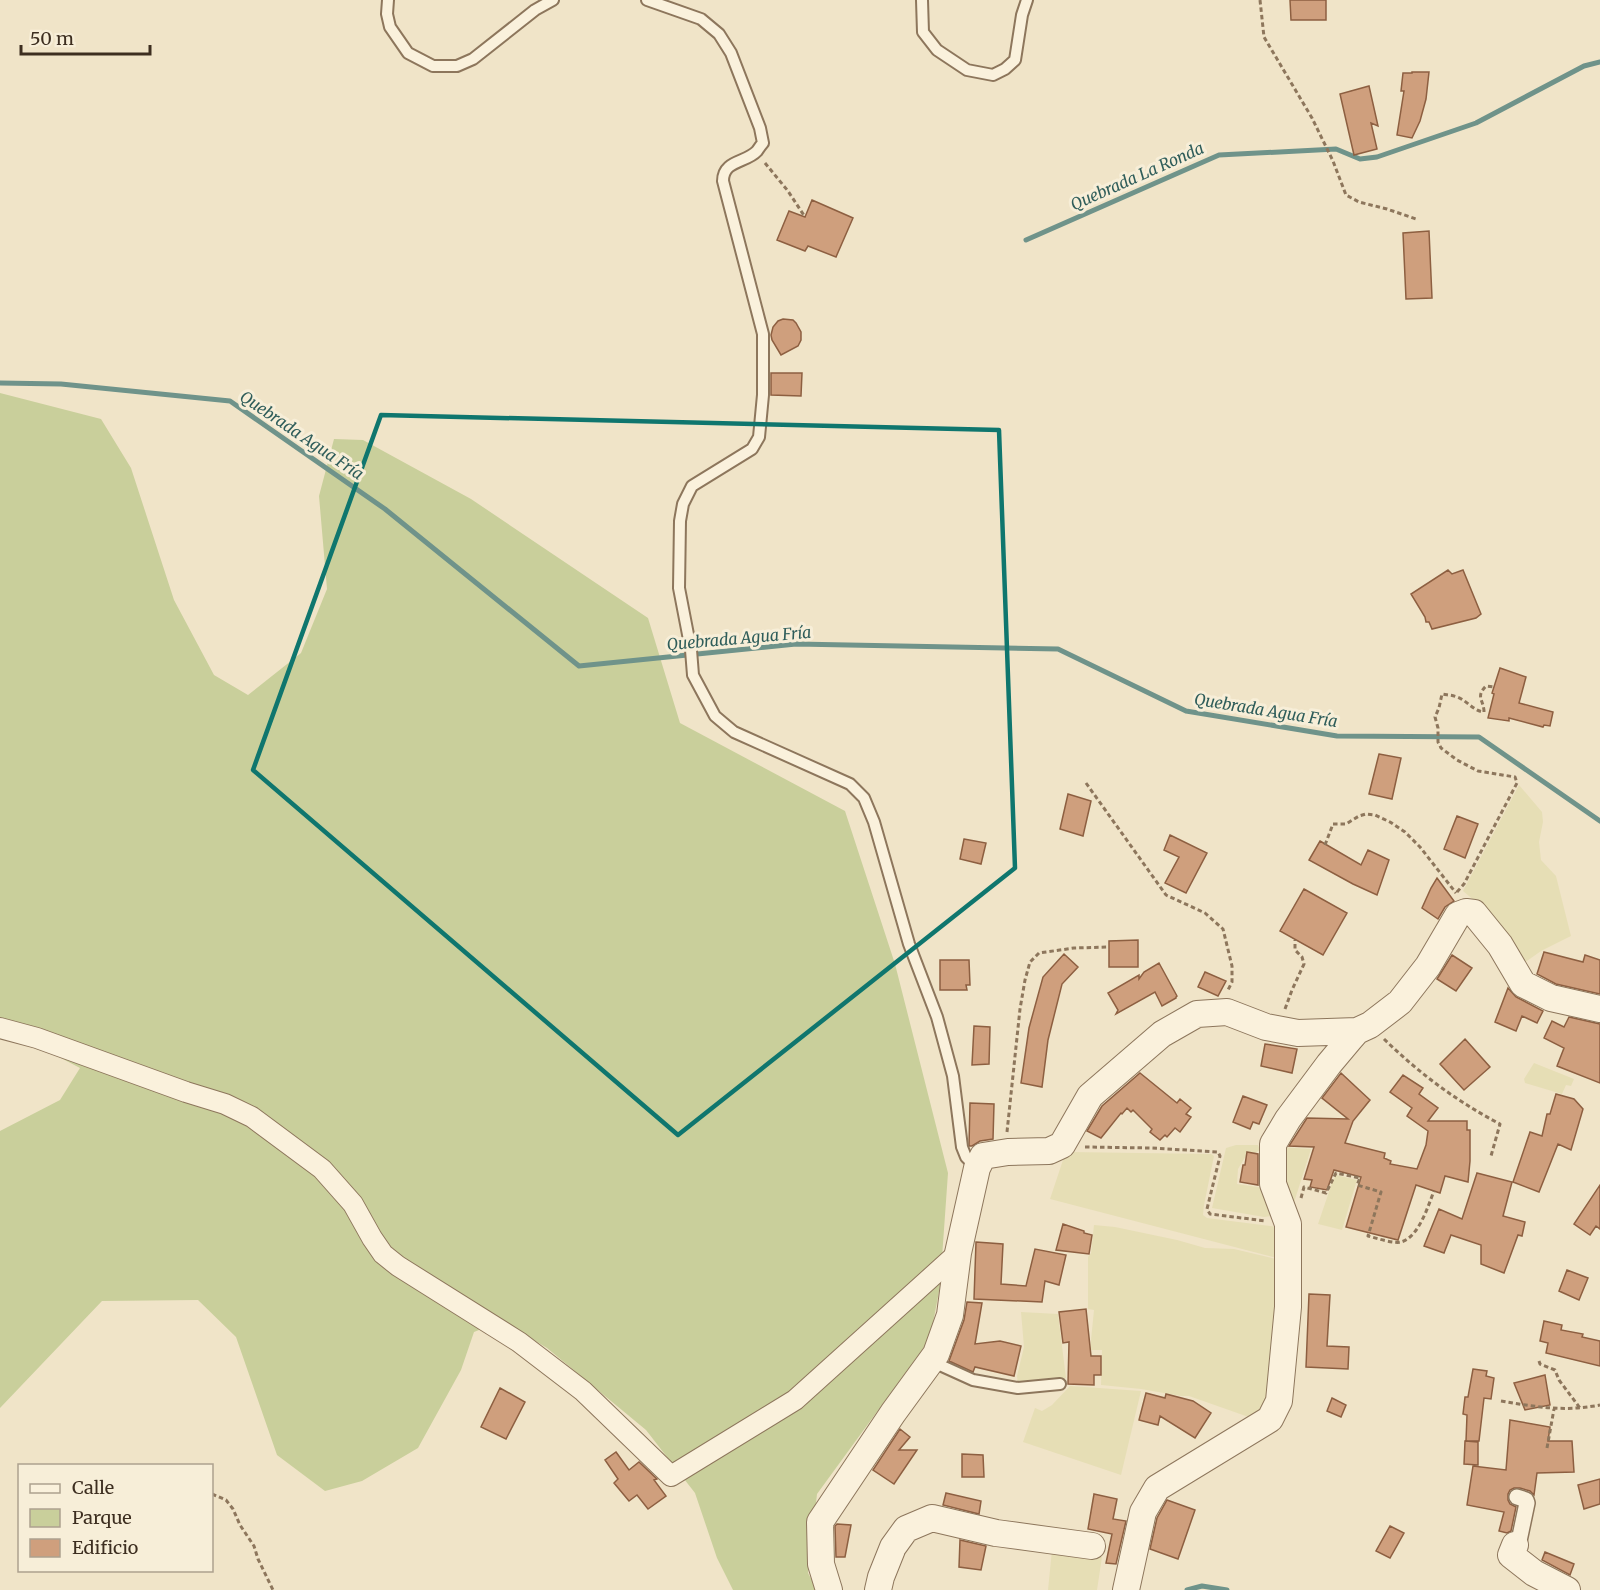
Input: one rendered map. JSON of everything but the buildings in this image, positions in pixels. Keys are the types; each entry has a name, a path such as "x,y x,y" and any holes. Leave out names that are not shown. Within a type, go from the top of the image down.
{"street":[{"path":"1126,1590 1143,1512 1157,1488 1270,1419 1279,1401 1288,1307 1288,1224 1273,1184 1273,1144 1288,1119 1329,1064 1364,1028 1401,1002 1428,966 1458,915 1466,912 1474,913 1500,945 1523,984 1551,998 1600,1009"},
{"path":"829,1590 821,1564 820,1522 893,1413 936,1354 950,1314 958,1253 977,1168 983,1156 1008,1152 1049,1151 1062,1145 1090,1096 1162,1034 1197,1014 1227,1012 1274,1029 1298,1033 1364,1028"},
{"path":"0,1028 37,1038 225,1104 252,1117 321,1169 353,1204 383,1254 398,1266 519,1342 583,1390 671,1476 795,1400 958,1253"},
{"path":"1517,1497 1526,1500 1527,1503 1519,1541 1511,1555 1533,1573 1567,1590"},
{"path":"878,1590 893,1547 906,1529 932,1518 996,1533 1092,1546"}],"lane":[{"path":"388,0 387,14 390,27 396,36 408,53 433,66 457,66 473,59 535,5 553,0"},
{"path":"647,0 701,20 719,34 731,53 760,128 762,142 756,152 723,173 723,182 763,334 763,395 759,437 752,448 692,486 683,504 680,521 679,588 693,675 715,716 734,732 850,784 864,798 874,822 909,944 937,1017 952,1076 962,1147 966,1157 977,1168"},
{"path":"922,0 923,32 937,50 967,70 993,75 1005,69 1015,60 1022,15 1027,0"},
{"path":"931,1361 972,1380 1018,1388 1060,1384"}],"path":[{"path":"1260,0 1264,37 1312,118 1333,161 1346,195 1359,202 1416,219"},
{"path":"756,152 788,191 805,217"},
{"path":"1325,845 1333,824 1346,824 1366,814 1375,815 1405,832 1420,847 1456,893 1464,884 1517,783 1515,777 1478,771 1441,748 1438,742 1435,717 1442,694 1456,697 1476,711 1484,712 1480,699 1481,691 1486,686 1494,687"},
{"path":"1086,783 1166,895 1206,913 1223,929 1232,966 1232,982 1215,1013"},
{"path":"1274,1029 1286,1008 1304,964 1302,957 1295,950 1295,940"},
{"path":"1008,1152 1007,1128 1020,1009 1030,962 1039,953 1074,948 1109,947"},
{"path":"1364,1028 1428,1079 1477,1112 1500,1124 1491,1156"},
{"path":"1062,1145 1218,1152 1220,1156 1207,1209 1210,1214 1288,1224 1293,1220 1298,1209 1304,1188 1326,1192 1336,1173 1360,1178 1357,1185 1381,1192 1368,1236 1400,1242 1408,1238 1424,1218 1434,1191"},
{"path":"1539,1361 1540,1364 1555,1370 1559,1380 1580,1408"},
{"path":"1501,1401 1554,1409 1600,1405"},
{"path":"1547,1448 1554,1409"},
{"path":"213,1494 226,1500 233,1509 240,1525 254,1546 273,1590"}],"highlighted area":[{"path":"381,415 999,430 1015,868 678,1135 253,770"}],"shaded area":[{"path":"1519,785 1542,812 1543,822 1539,842 1541,860 1556,876 1571,936 1541,951 1524,963 1488,912 1463,891"},
{"path":"1534,1063 1574,1079 1571,1086 1566,1085 1562,1094 1525,1083 1524,1079"},
{"path":"1236,1145 1258,1145 1260,1150 1247,1154 1238,1169 1237,1184 1271,1189 1279,1213 1264,1217 1212,1208 1226,1148"},
{"path":"1280,1147 1311,1149 1291,1212 1288,1211"},
{"path":"1068,1152 1211,1154 1214,1156 1203,1215 1207,1218 1277,1227 1281,1259 1050,1199 1065,1154"},
{"path":"1336,1175 1357,1180 1342,1230 1318,1224"},
{"path":"1094,1225 1115,1227 1205,1248 1234,1249 1280,1260 1272,1388 1260,1421 1189,1396 1101,1385 1102,1350 1090,1350 1094,1310 1088,1309 1088,1257 1091,1253"},
{"path":"1021,1312 1058,1314 1066,1378 1018,1384 1017,1376 1024,1347"},
{"path":"1070,1386 1141,1391 1121,1475 1023,1442 1035,1408 1042,1411 1052,1405"},
{"path":"1052,1550 1102,1557 1097,1590 1048,1590"}],"green space":[{"path":"0,393 101,419 131,468 174,600 214,675 248,695 301,653 327,589 319,496 334,439 363,440 471,499 648,618 680,723 845,811 895,964 948,1173 940,1286 930,1339 817,1494 808,1573 817,1590 733,1590 717,1558 695,1493 646,1430 547,1348 507,1324 499,1322 474,1332 461,1370 418,1448 362,1481 325,1491 277,1455 236,1337 198,1300 102,1301 0,1408 0,1131 60,1100 80,1068 0,1026"}],"waterway":[{"name":"Quebrada La Ronda","path":"1026,240 1219,155 1336,149 1360,159 1377,157 1476,123 1584,66 1600,62"},
{"name":"Quebrada Agua Fría","path":"0,383 61,384 230,401 385,509 579,666 796,644 1058,649 1186,711 1337,736 1479,737 1600,821"},
{"path":"1187,1590 1202,1586 1227,1590"}]}
